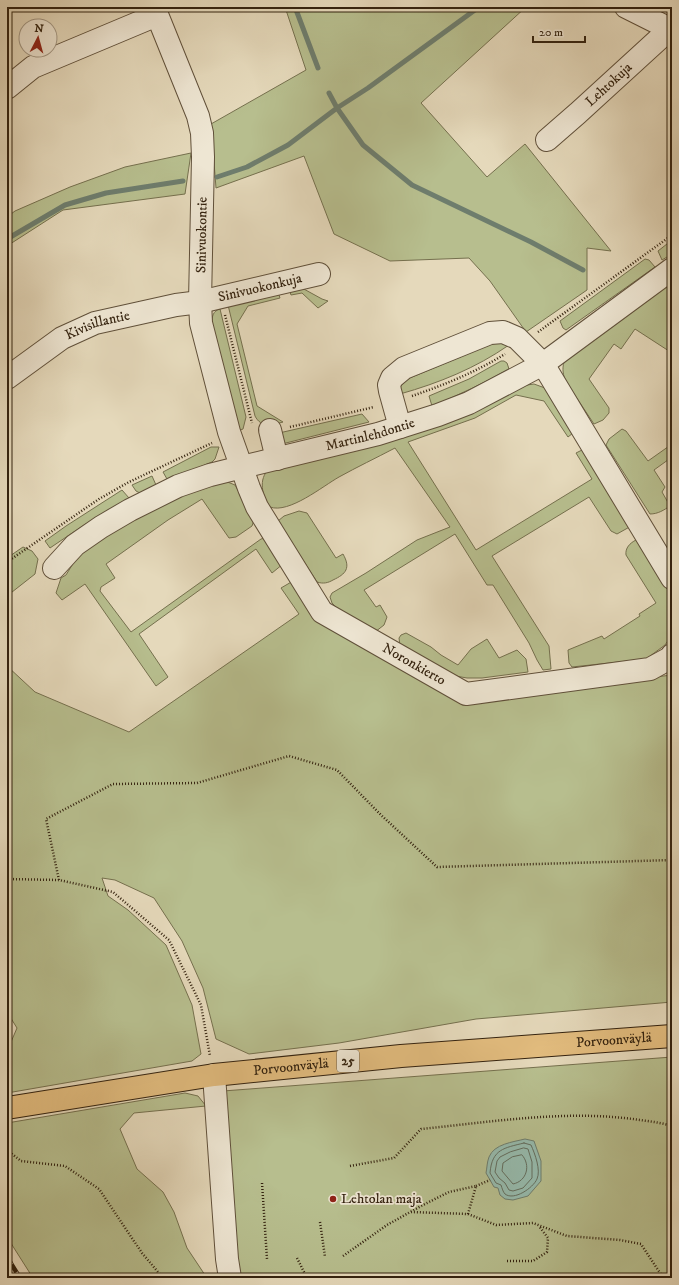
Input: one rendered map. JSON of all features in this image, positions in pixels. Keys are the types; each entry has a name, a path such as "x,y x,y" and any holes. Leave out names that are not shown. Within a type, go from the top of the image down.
{"highway":[{"name":"Porvoonväylä","path":"17,1106 214,1075 401,1056 672,1036"}],"street":[{"path":"626,7 671,28"},
{"path":"7,88 33,67 155,11"},
{"name":"Sinivuokontie","path":"155,11 198,116 202,133 210,299 201,323 230,438 242,467"},
{"name":"Lehtokuja","path":"547,140 671,28"},
{"name":"Martinlehdontie","path":"54,568 75,545 100,527 178,486 210,475 400,427 438,416 468,403 543,364 672,269"},
{"name":"Sinivuokonkuja","path":"210,299 319,274"},
{"name":"Kivisillantie","path":"7,378 62,338 95,323 210,299"},
{"path":"400,427 389,385 392,378 404,368 490,333 504,332 518,338 543,364 672,578"},
{"path":"270,430 277,459"},
{"name":"Noronkierto","path":"242,467 257,507 322,612 466,694 650,669 670,658 672,655"},
{"path":"214,1075 227,1259 230,1278"}],"path":[{"path":"210,299 254,433 393,403 454,381 479,369 522,343 672,236"},
{"path":"7,562 80,511 111,492 205,446 219,440 230,438"},
{"path":"59,880 46,819 113,784 197,783 289,756 337,770 381,815 437,867 672,860"},
{"path":"7,878 59,880 113,892 169,940 201,1005 214,1075"},
{"path":"350,1166 394,1158 421,1129 542,1117 588,1115 627,1118 663,1123 672,1126"},
{"path":"7,1150 20,1161 65,1166 99,1189 142,1253 163,1278"},
{"path":"344,1256 387,1225 449,1192 476,1186 490,1180"},
{"path":"262,1183 267,1259"},
{"path":"468,1214 476,1186"},
{"path":"411,1212 468,1214 496,1226 533,1223 567,1236 620,1240 641,1244 662,1276 670,1278"},
{"path":"320,1222 325,1257"},
{"path":"507,1261 533,1261 547,1252 548,1238 539,1225"},
{"path":"297,1258 307,1278"},
{"path":"302,1278 304,1273"}],"green space":[{"path":"285,7 443,7 447,11 451,7 526,7 421,103 487,177 525,144 611,251 587,248 587,290 526,332 490,281 469,258 390,261 334,234 304,156 216,188 211,124 306,70"},
{"path":"191,153 185,194 63,210 7,246 7,217 15,211 70,187 125,167"},
{"path":"672,240 672,254 662,260 658,251"},
{"path":"645,259 649,260 655,267 566,330 563,328 560,321"},
{"path":"667,285 672,289 672,353 635,329 621,349 614,344 589,379 609,408 609,413 603,420 594,424 566,382 563,372 564,362"},
{"path":"302,288 328,301 318,308 302,293 291,295 289,289"},
{"path":"278,292 280,298 248,306 237,324 257,406 283,422 267,425 257,420 255,416 228,305"},
{"path":"220,309 246,417 243,429 238,431 212,323 213,314"},
{"path":"499,343 509,345 484,361 457,374 400,394 399,389 405,380 491,344"},
{"path":"501,361 507,363 509,369 471,389 432,406 429,396 469,379"},
{"path":"534,384 545,388 573,433 568,437 544,401 516,395 475,418 408,442 476,550 592,479 576,453 584,449 633,525 617,534 611,531 589,497 492,556 549,646 551,669 543,670 529,643 493,585 487,585 455,534 364,590 376,607 380,605 387,617 384,625 375,632 337,608 332,603 330,597 332,593 417,540 450,527 395,448 339,477 306,498 287,507 270,507 267,503 263,493 262,483 263,478 269,469"},
{"path":"362,414 369,422 278,445 279,433"},
{"path":"622,429 626,431 648,461 672,444 672,457 654,470 665,487 662,492 670,506 661,512 650,514 606,445 609,439"},
{"path":"211,447 219,447 215,459 212,462 171,479 167,479 163,472"},
{"path":"152,476 156,485 140,493 136,491 132,485"},
{"path":"225,481 235,485 254,520 252,526 236,537 229,538 202,499 168,520 106,564 115,578 101,587 100,591 131,632 261,539 265,538 283,564 272,573 256,549 139,634 168,677 156,686 85,584 62,600 56,593 61,578 66,575 82,549 170,499"},
{"path":"122,490 129,498 84,525 50,548 45,541"},
{"path":"299,511 307,513 336,558 343,554 347,563 346,570 344,573 331,581 323,583 317,582 278,521 284,516"},
{"path":"636,540 672,587 672,635 665,645 646,659 572,667 569,663 568,650 602,636 604,639 640,616 639,614 656,603 626,555 628,546"},
{"path":"23,547 32,551 38,559 35,574 7,596 7,558"},
{"path":"293,581 458,700 672,675 672,1002 476,1019 339,1043 249,1054 216,1039 203,988 182,941 154,898 115,880 102,878 108,896 128,910 166,945 192,1005 201,1054 192,1061 7,1093 7,1045 11,1042 17,1028 7,1012 7,666 35,692 129,732 299,614 281,588"},
{"path":"406,633 458,665 471,649 487,639 499,658 517,650 526,659 528,672 482,678 467,678 450,675 400,646 399,638 401,635"},
{"path":"672,1057 672,1278 230,1278 223,1091"},
{"path":"185,1093 198,1096 206,1106 134,1113 120,1129 137,1169 163,1192 174,1212 187,1248 207,1278 33,1278 7,1237 7,1123"}],"water":[{"path":"525,1139 534,1141 541,1161 541,1181 528,1196 513,1200 505,1199 500,1195 498,1188 494,1187 486,1173 488,1159 491,1153 499,1146"}],"waterway":[{"path":"295,7 318,68"},
{"path":"217,177 247,167 288,145 337,108 368,88 479,7"},
{"path":"329,93 337,108 363,145 412,185 531,242 583,270"},
{"path":"7,239 65,205 106,193 183,181"}],"railway":[{"path":"7,1257 20,1278"}],"place":[{"name":"Lehtolan maja","path":"333,1199"}]}
